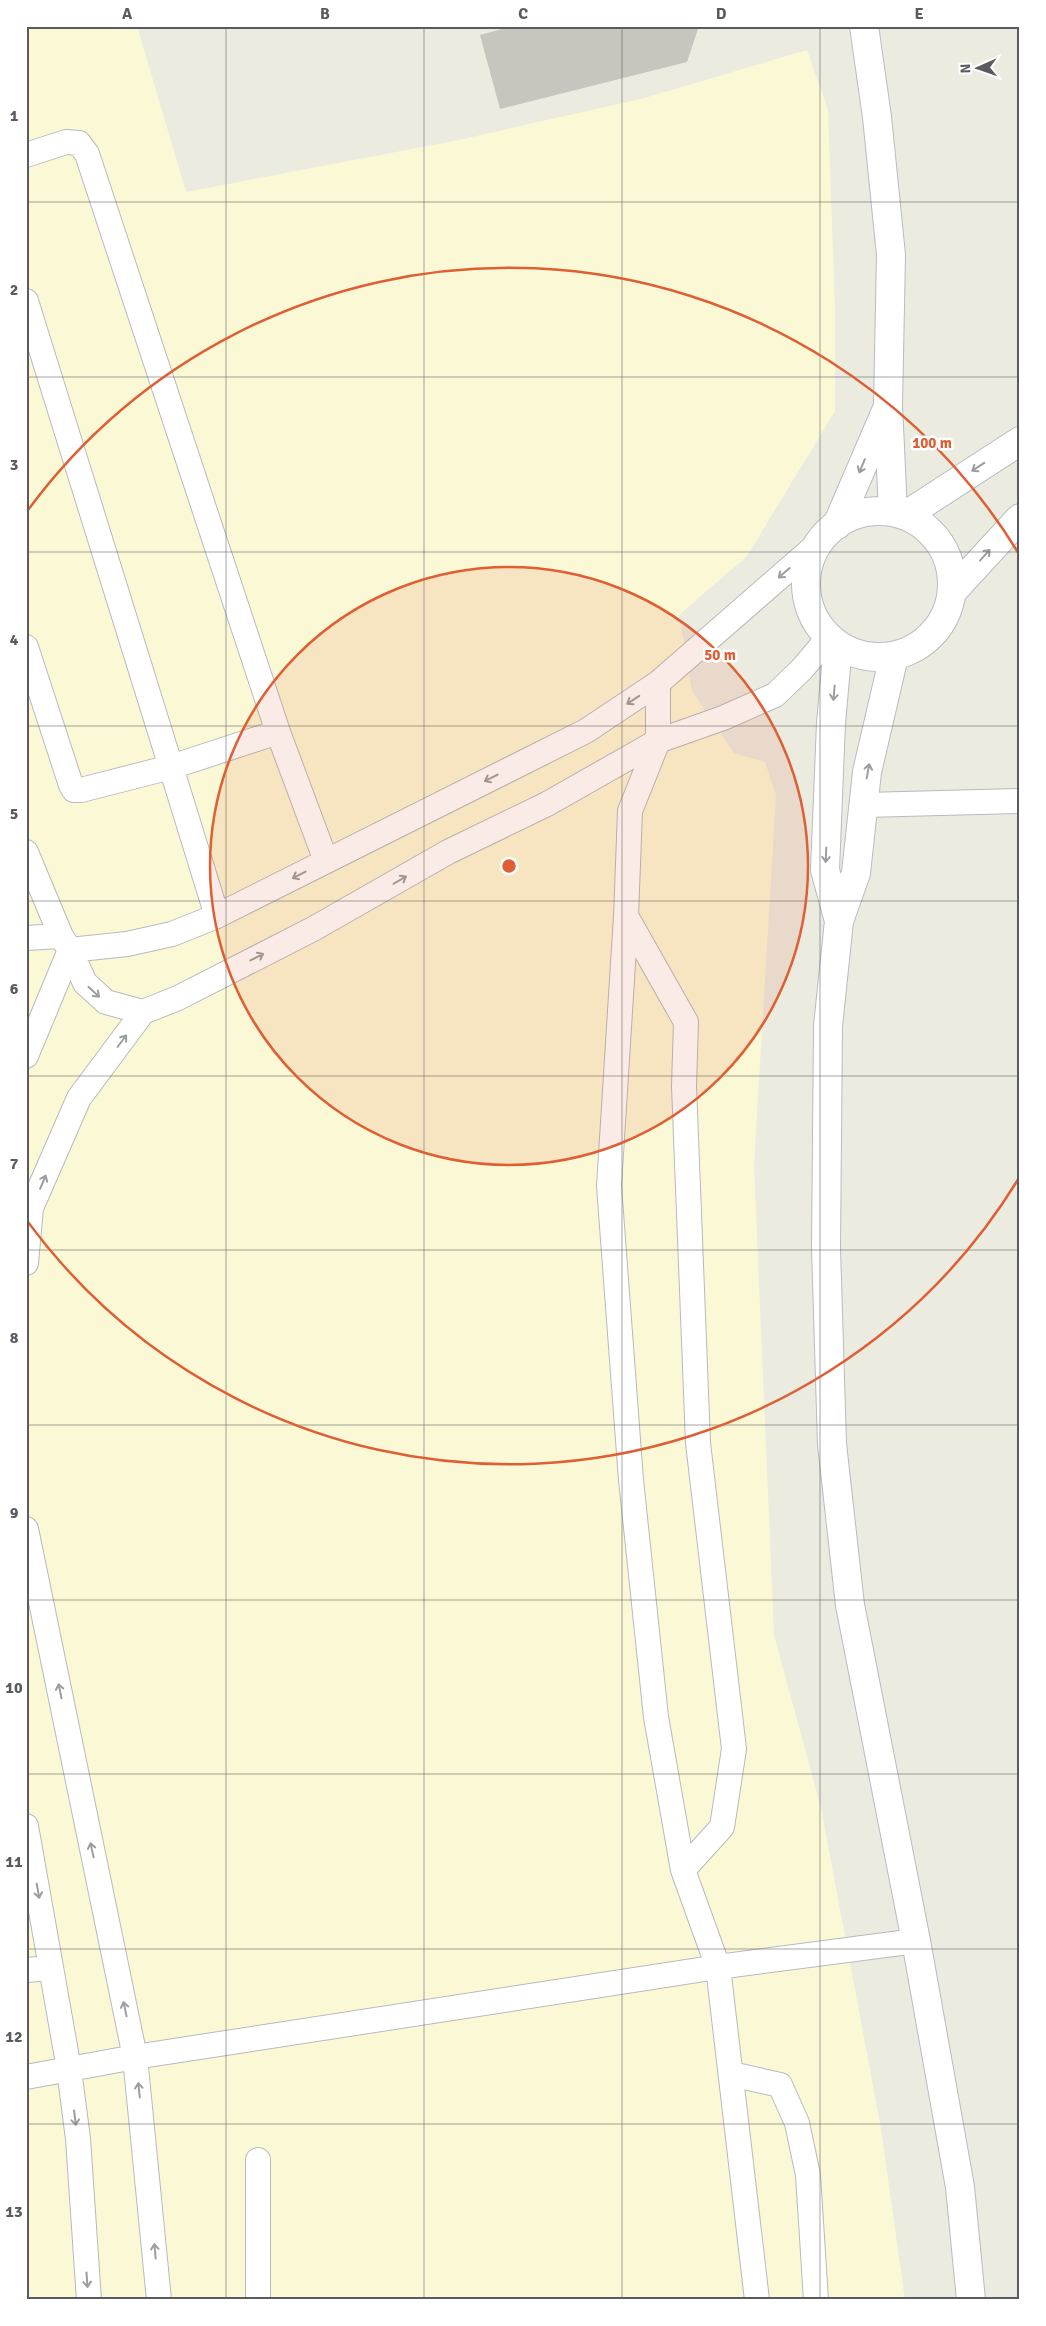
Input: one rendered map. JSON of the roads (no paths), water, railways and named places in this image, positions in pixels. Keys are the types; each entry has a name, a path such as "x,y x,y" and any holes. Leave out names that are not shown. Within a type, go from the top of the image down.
{"street":[{"path":"864,26 877,117 891,255 888,405 899,514"},
{"path":"829,533 849,517 863,512 899,514 929,530 939,540 950,564 952,592 947,611 938,628 918,646 894,656 865,656 834,641 814,616 806,591 809,564 829,533 888,405"},
{"path":"899,514 1020,441"},
{"path":"952,592 1020,518"},
{"path":"834,641 825,870 838,921"},
{"path":"894,656 867,772 856,873 838,921 828,1026 826,1248 832,1444 850,1605 916,1941 960,2187 971,2300"}],"lane":[{"path":"26,155 66,142 79,143 87,154 278,732 326,861"},
{"path":"26,302 217,916"},
{"path":"26,938 65,943 127,944 163,936 217,916 586,731 658,683 829,533"},
{"path":"26,1263 31,1208 79,1098 143,1012 178,998 313,929 448,852 547,804 658,741 723,718 775,694 834,641"},
{"path":"26,648 74,790 81,790 171,767 278,732"},
{"path":"658,683 658,741 630,811 626,916 609,1186 631,1480 656,1717 683,1870 718,1967 757,2300"},
{"path":"864,805 1020,801"},
{"path":"26,852 65,943 85,983 106,1002 143,1012"},
{"path":"626,916 686,1022 684,1086 698,1443 734,1749 722,1827 683,1870"},
{"path":"26,1056 65,943"},
{"path":"27,1540 135,2057 159,2300"},
{"path":"26,1826 69,2070 78,2139 89,2300"},
{"path":"26,2077 135,2057 718,1967 916,1941"},
{"path":"26,1970 51,1968"},
{"path":"731,2074 780,2085 797,2123 808,2175 816,2300"},
{"path":"258,2160 258,2300"}]}
